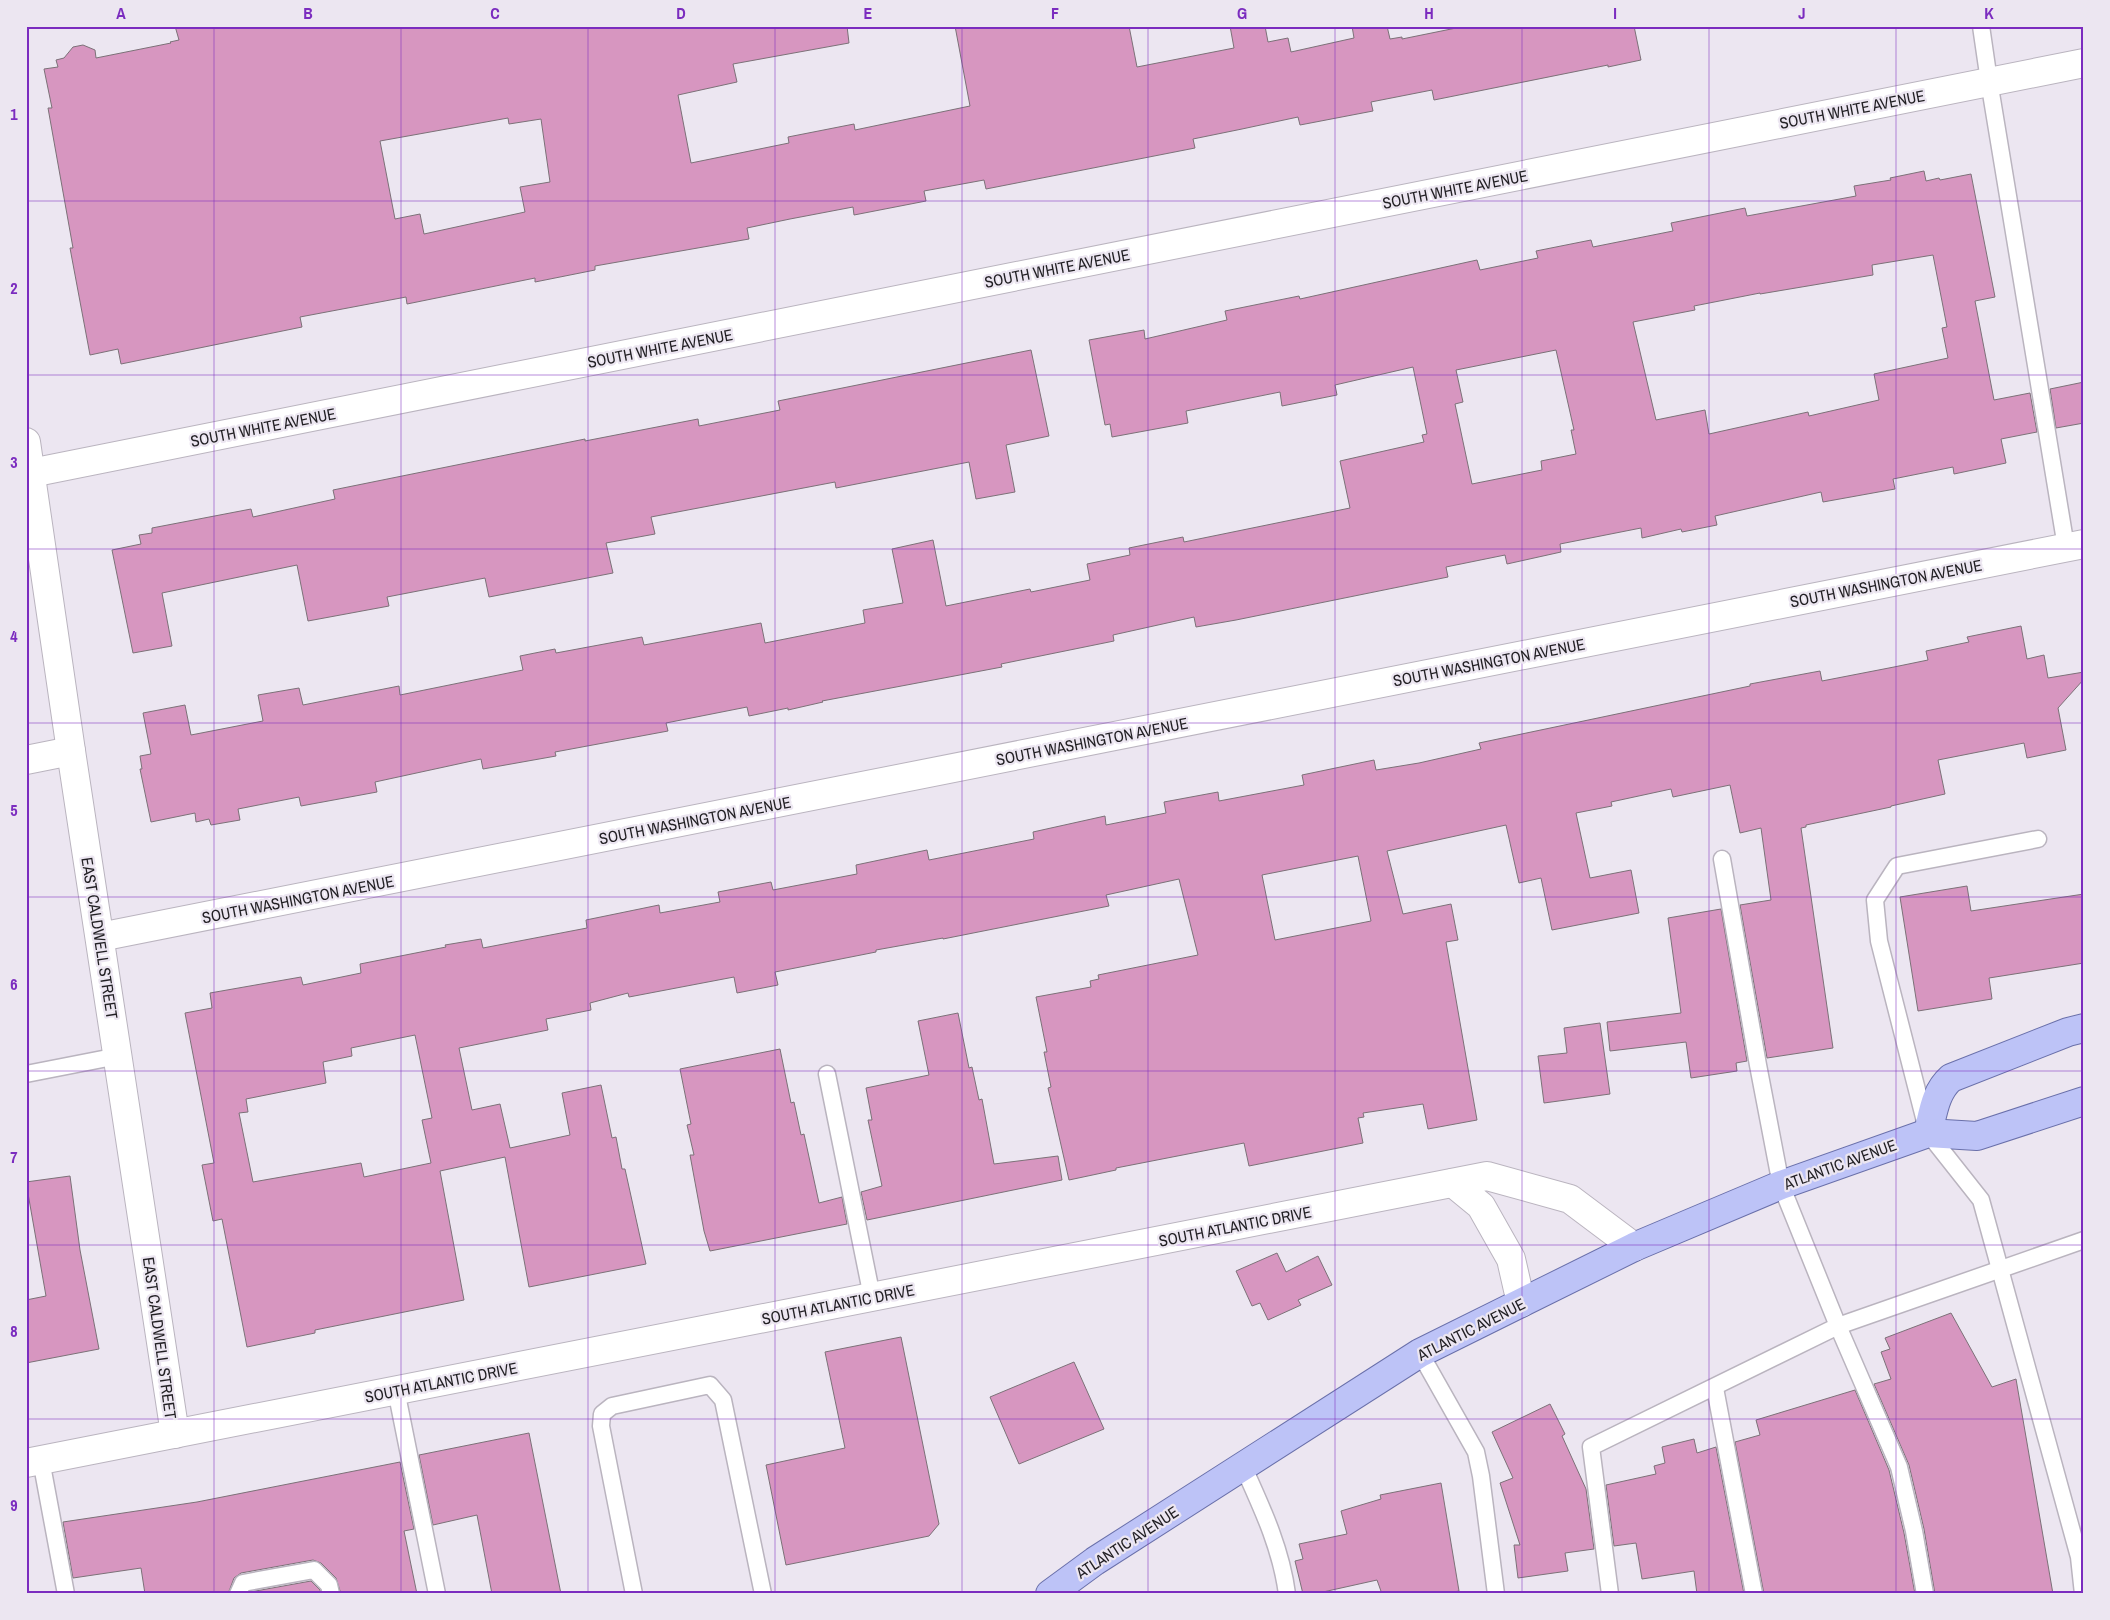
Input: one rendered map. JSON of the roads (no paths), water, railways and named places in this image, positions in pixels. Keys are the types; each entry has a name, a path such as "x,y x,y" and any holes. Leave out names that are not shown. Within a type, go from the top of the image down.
{"main road":[{"path":"1928,1133 1936,1099 1941,1088 1951,1078 2068,1032 2084,1028"},
{"name":"ATLANTIC AVENUE","path":"1050,1594 1095,1561 1420,1353 1634,1247 1782,1185 1928,1133 1978,1136 2084,1101"}],"street":[{"name":"SOUTH WHITE AVENUE","path":"31,473 2084,63"},
{"name":"EAST CALDWELL STREET","path":"26,442 175,1434"},
{"name":"SOUTH WASHINGTON AVENUE","path":"100,938 2075,546"},
{"path":"26,760 71,751"},
{"name":"SOUTH ATLANTIC DRIVE","path":"34,1462 1487,1176 1570,1199 1634,1247"},
{"path":"1453,1183 1480,1206 1512,1259 1521,1303"}],"lane":[{"path":"1981,26 1988,82 2075,546"},
{"path":"2038,839 1897,866 1875,900 1879,941 1928,1133 1981,1200 2079,1557 2083,1594"},
{"path":"1722,858 1758,1064 1782,1185 1838,1326 1899,1467 1914,1531 1925,1594"},
{"path":"26,1074 118,1056"},
{"path":"827,1074 872,1297"},
{"path":"1610,1594 1591,1447 1715,1388 1838,1326 2084,1240"},
{"path":"1420,1353 1476,1452 1481,1476 1496,1594"},
{"path":"634,1594 601,1426 602,1414 612,1406 710,1385 723,1400 762,1594"},
{"path":"1715,1388 1754,1594"},
{"path":"396,1390 436,1594"},
{"path":"34,1462 66,1594"},
{"path":"1243,1466 1275,1539 1284,1569 1287,1594"},
{"path":"238,1594 243,1583 314,1570 329,1585 331,1594"}]}
